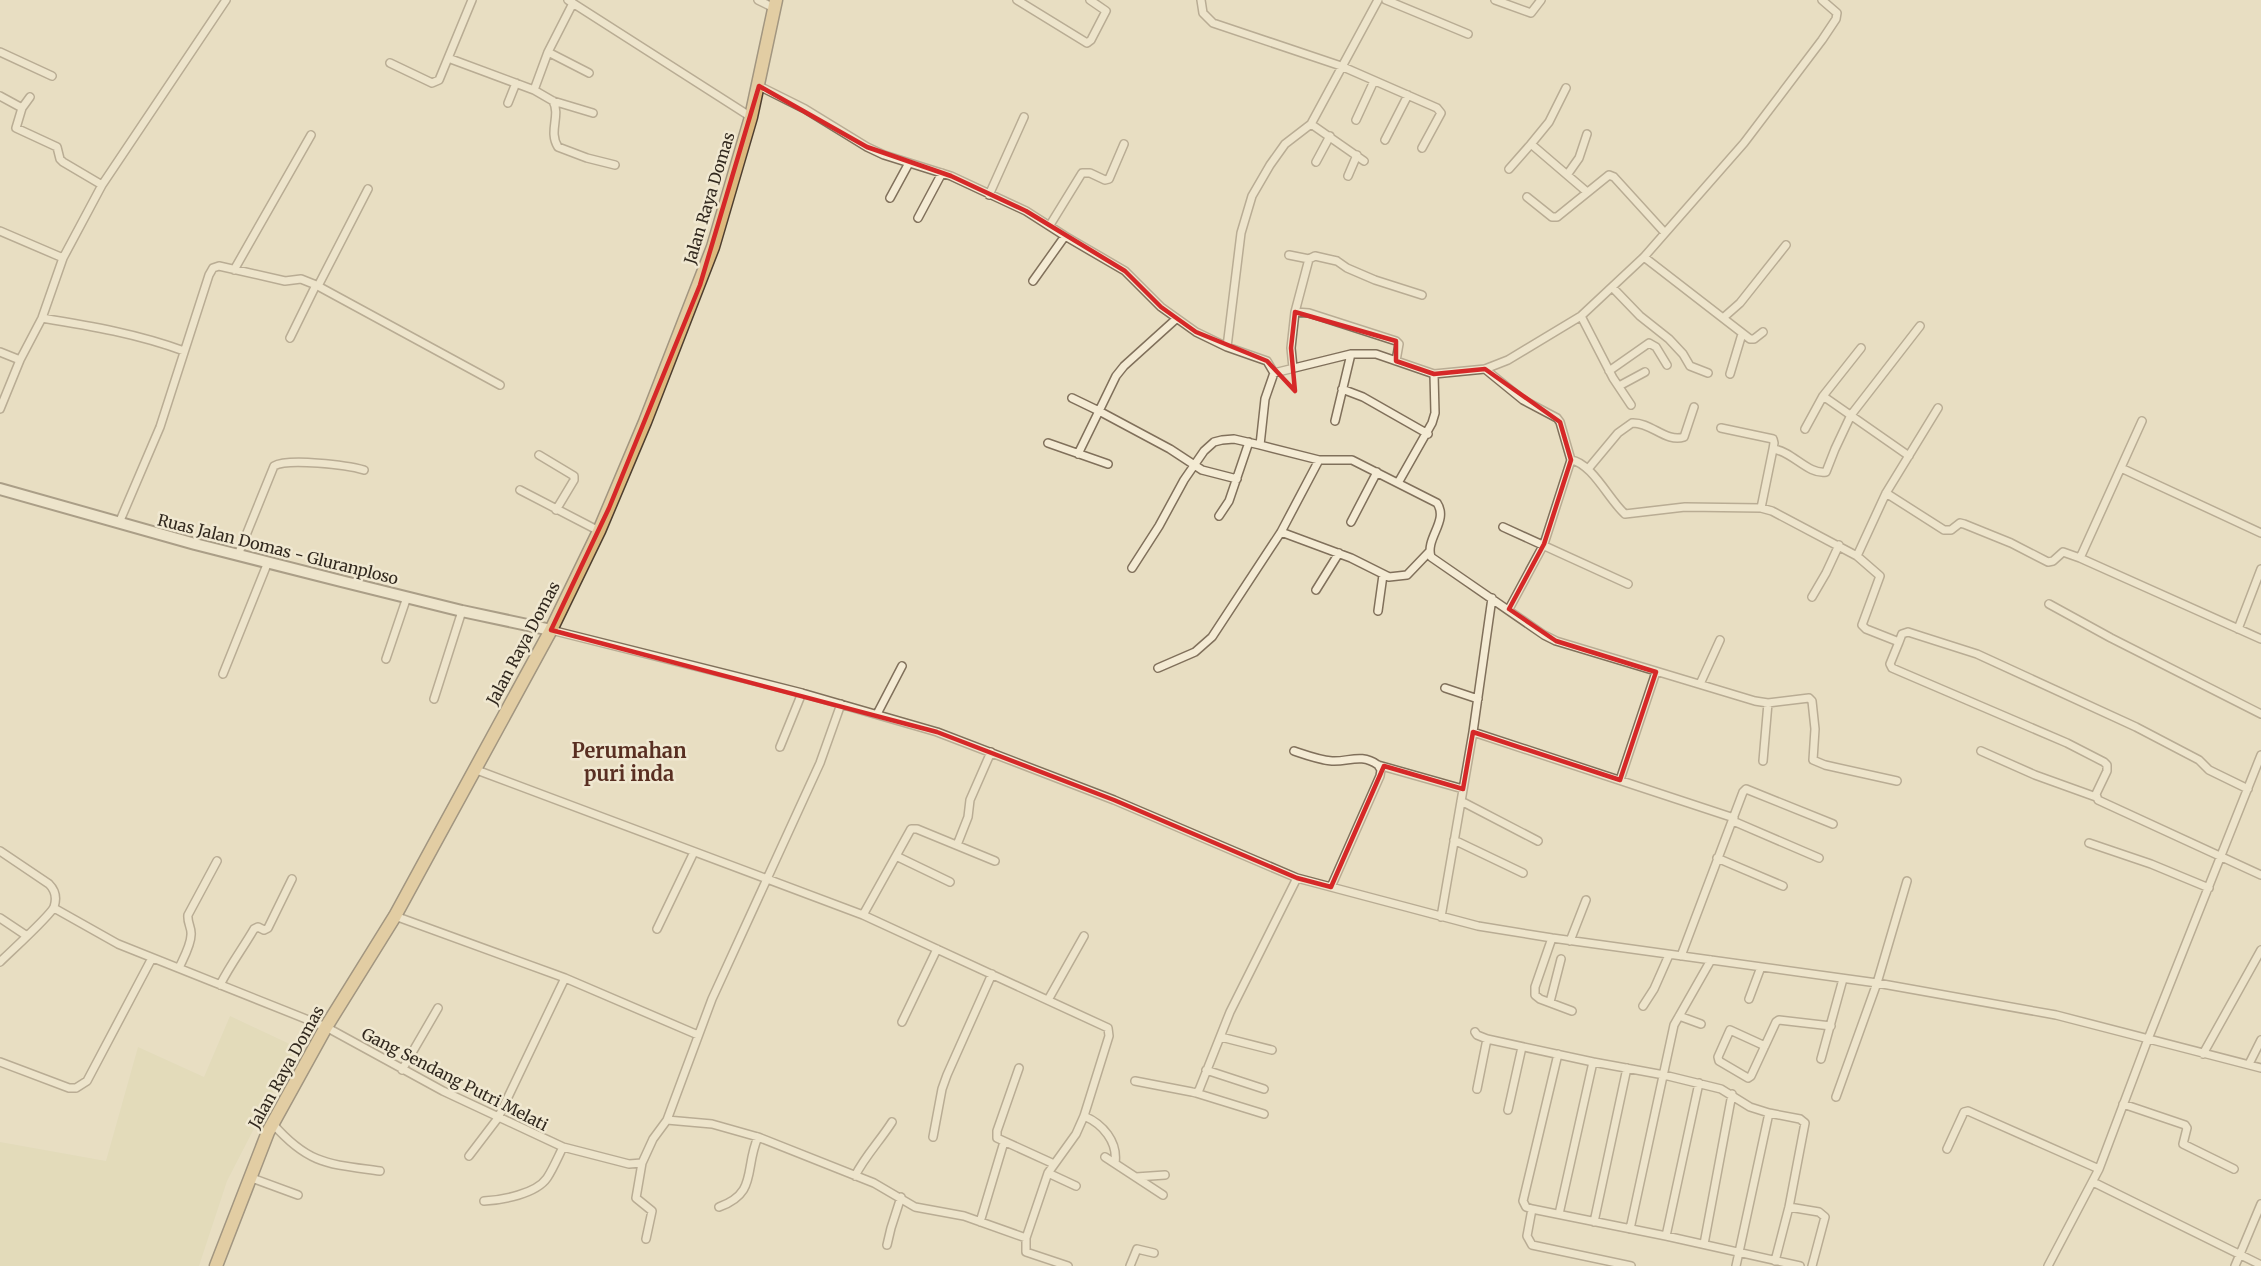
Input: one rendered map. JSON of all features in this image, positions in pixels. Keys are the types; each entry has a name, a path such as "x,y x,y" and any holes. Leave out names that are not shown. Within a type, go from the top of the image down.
{"highway":[{"name":"Jalan Raya Domas","path":"216,1266 249,1178 273,1124 326,1027 395,916 551,630 599,531 700,285 751,117 775,4"}],"main road":[{"name":"Ruas Jalan Domas - Gluranploso","path":"0,489 238,555 462,611 551,630"}],"street":[{"path":"0,409 20,360 42,318 63,258 102,185 226,0"},
{"path":"390,63 432,82 439,80 472,0"},
{"path":"758,0 775,4"},
{"path":"1017,0 1087,43 1091,40 1106,11 1090,0"},
{"path":"1201,0 1203,13 1213,23 1341,66 1437,108 1441,113 1422,148"},
{"path":"1227,347 1241,233 1252,196 1285,144 1311,124 1378,0"},
{"path":"1386,0 1468,34"},
{"path":"1495,0 1531,13 1541,0"},
{"path":"1274,373 1351,354 1370,352 1434,374 1485,369 1508,360 1581,316 1644,257 1744,142 1832,25 1838,14 1822,0"},
{"path":"534,90 570,2 751,117"},
{"path":"0,52 52,76"},
{"path":"548,52 589,73"},
{"path":"448,58 544,94 553,101 593,113"},
{"path":"1356,120 1374,81"},
{"path":"507,103 516,83"},
{"path":"759,86 805,109 867,147 942,173 1009,202 1125,271 1161,307 1196,332 1227,347 1268,362 1274,373 1265,399 1260,445"},
{"path":"1509,169 1550,122 1566,88"},
{"path":"1385,140 1408,95"},
{"path":"0,96 22,108"},
{"path":"30,98 22,108 16,128 57,147 63,162 102,185"},
{"path":"553,101 557,110 553,133 558,147 615,165"},
{"path":"989,195 1024,117"},
{"path":"1311,124 1364,160"},
{"path":"1567,175 1579,158 1587,134"},
{"path":"234,270 311,135"},
{"path":"1316,162 1330,136"},
{"path":"1050,225 1082,173 1090,173 1105,180 1110,179 1124,144"},
{"path":"1531,144 1587,192"},
{"path":"1348,176 1357,155"},
{"path":"890,198 909,163"},
{"path":"918,218 942,173"},
{"path":"1527,197 1554,218 1606,176 1614,177 1665,233"},
{"path":"290,338 368,189"},
{"path":"0,231 63,258"},
{"path":"1033,281 1065,236"},
{"path":"1723,318 1740,303 1786,245"},
{"path":"1289,255 1309,259 1315,256 1337,261 1375,280 1422,295"},
{"path":"1644,257 1742,334 1754,339 1763,332"},
{"path":"1293,368 1291,348 1295,312 1309,259"},
{"path":"119,523 160,427 213,268 219,266 285,281 301,279 317,285 501,385"},
{"path":"1612,287 1640,316 1669,339 1683,354 1690,366 1708,373"},
{"path":"1295,312 1309,313 1396,341 1399,344 1396,361"},
{"path":"1581,316 1609,371 1631,405"},
{"path":"42,318 118,331 151,339 184,351"},
{"path":"1078,453 1116,376 1176,319"},
{"path":"1773,449 1782,451 1818,471 1826,472 1834,449 1851,415 1920,326"},
{"path":"1730,374 1742,334"},
{"path":"1609,371 1649,344 1656,347 1667,365"},
{"path":"1805,429 1823,396 1861,348"},
{"path":"0,352 20,360"},
{"path":"1335,421 1351,354"},
{"path":"1485,369 1523,400 1557,418 1572,460 1545,544 1509,609"},
{"path":"1618,386 1645,372"},
{"path":"1398,483 1428,435 1435,413 1434,374"},
{"path":"1342,389 1363,397 1428,435"},
{"path":"1823,396 1909,456"},
{"path":"1072,398 1195,464 1202,470 1237,479"},
{"path":"1588,469 1618,433 1632,423 1645,425 1670,437 1680,439 1684,437 1694,407"},
{"path":"1857,556 1886,494 1938,408"},
{"path":"2080,558 2142,421"},
{"path":"1721,428 1773,439 1761,508"},
{"path":"1132,568 1195,464 1214,442 1234,439 1319,460 1352,460 1437,503 1441,509 1441,516 1429,552 1407,575 1389,577 1383,575 1339,553 1281,532"},
{"path":"1219,516 1229,501 1249,442"},
{"path":"1048,443 1108,464"},
{"path":"539,455 574,476 574,480 556,510"},
{"path":"1158,668 1195,652 1212,637 1281,532 1319,460"},
{"path":"1572,460 1580,462 1588,469 1625,514 1684,507 1761,508 1772,511 1839,545 1857,556 1880,576 1862,625 1866,629 1899,642"},
{"path":"238,555 274,466 279,463 346,465 364,470"},
{"path":"2121,468 2261,533"},
{"path":"1352,522 1377,472"},
{"path":"520,490 599,531"},
{"path":"1886,494 1947,531 1960,523 1964,524 2012,543 2048,562 2053,561 2063,552 2261,639"},
{"path":"1503,527 1545,544 1628,584"},
{"path":"1812,597 1839,545"},
{"path":"1429,552 1440,565 1509,609 1544,635 1556,640 1656,672 1768,703 1809,699 1812,701 1815,729 1812,757 1817,763 1897,781"},
{"path":"1316,590 1339,553"},
{"path":"223,674 268,562"},
{"path":"2238,629 2261,569"},
{"path":"1378,611 1383,575"},
{"path":"386,659 407,597"},
{"path":"1441,917 1473,732 1492,598"},
{"path":"2049,604 2261,714"},
{"path":"434,699 462,611"},
{"path":"551,630 802,693 937,732 1114,800 1297,878 1441,917 1552,939 1877,983 2056,1015 2261,1068"},
{"path":"2096,796 2107,771 2107,765 2104,762 2058,739 1892,668 1890,664 1902,634 1908,632 1977,654 2136,727 2199,760 2209,770 2248,789"},
{"path":"1700,684 1720,640"},
{"path":"877,714 902,666"},
{"path":"1620,780 1656,672"},
{"path":"1445,688 1478,699"},
{"path":"780,747 802,693"},
{"path":"1763,761 1768,703"},
{"path":"646,1239 653,1214 651,1209 636,1198 642,1163 659,1129 667,1120 698,1035 820,763 841,704"},
{"path":"1473,732 1733,819 1819,858"},
{"path":"1981,751 2035,775 2096,796 2098,800 2261,875"},
{"path":"957,845 968,817 970,800 991,752"},
{"path":"1294,752 1332,761 1355,757 1463,789"},
{"path":"2048,1266 2099,1169 2261,755"},
{"path":"1331,887 1380,776 1381,770 1378,765"},
{"path":"474,769 863,915 1108,1028 1109,1036 1084,1116 1076,1134 1048,1173 1026,1238 1028,1254 1068,1266"},
{"path":"1681,956 1746,789 1833,824"},
{"path":"1461,801 1538,841"},
{"path":"863,915 911,830 917,829 995,861"},
{"path":"1454,840 1523,873"},
{"path":"2089,843 2151,864 2209,888"},
{"path":"0,851 50,884 55,895 54,908 0,962"},
{"path":"657,929 694,852"},
{"path":"896,856 950,882"},
{"path":"1718,858 1783,886"},
{"path":"179,968 191,938 188,915 217,861"},
{"path":"1196,1093 1230,1012 1297,878"},
{"path":"220,985 254,929 268,928 292,879"},
{"path":"1836,1097 1877,983 1907,881"},
{"path":"1570,941 1586,900"},
{"name":"Gang Sendang Putri Melati","path":"54,908 118,944 326,1027 402,1070 563,1148 629,1164 642,1163"},
{"path":"395,916 565,978 698,1035"},
{"path":"0,918 27,936"},
{"path":"1048,1000 1084,936"},
{"path":"1552,939 1535,987 1535,995 1572,1011"},
{"path":"902,1022 937,949"},
{"path":"2204,1054 2261,950"},
{"path":"1642,1006 1654,988 1670,955"},
{"path":"0,1062 69,1088 81,1086 87,1081 152,957"},
{"path":"1550,1002 1561,959"},
{"path":"1630,1229 1674,1025 1711,960"},
{"path":"1749,999 1761,967"},
{"path":"933,1137 942,1089 992,974"},
{"path":"469,1156 498,1118 565,978"},
{"path":"1821,1059 1844,979"},
{"path":"402,1070 438,1008"},
{"path":"1679,1016 1701,1024"},
{"path":"1765,1046 1730,1030 1718,1057 1719,1061 1748,1078 1779,1020 1831,1026"},
{"path":"1475,1032 1487,1039 1522,1047 1699,1083 1732,1094 1750,1107 1800,1119 1804,1123 1789,1207 1775,1261"},
{"path":"1221,1037 1272,1050"},
{"path":"1477,1089 1487,1039"},
{"path":"2249,1064 2261,1040"},
{"path":"1508,1110 1522,1047"},
{"path":"1558,1054 1523,1201 1526,1207 1800,1266"},
{"path":"1559,1215 1593,1062"},
{"path":"1019,1068 997,1131 997,1138 1054,1164"},
{"path":"1594,1222 1627,1068"},
{"path":"1206,1070 1264,1089"},
{"path":"1135,1081 1196,1093 1264,1114"},
{"path":"1666,1236 1699,1083"},
{"path":"1704,1244 1732,1094"},
{"path":"2123,1104 2186,1125 2183,1144 2234,1169"},
{"path":"1947,1149 1964,1112 1968,1111 2099,1169"},
{"path":"1736,1266 1769,1113"},
{"path":"1084,1116 1095,1120 1104,1129 1114,1148 1115,1163"},
{"path":"667,1120 712,1124 758,1137 855,1176 902,1197 919,1208 964,1216 1026,1238"},
{"path":"855,1176 864,1157 874,1148 892,1122"},
{"path":"273,1124 290,1144 314,1158 380,1171"},
{"path":"719,1207 732,1203 746,1187 752,1152 758,1137"},
{"path":"980,1222 1004,1142"},
{"path":"484,1201 520,1195 543,1182 563,1148"},
{"path":"1105,1157 1164,1195"},
{"path":"1048,1173 1076,1186"},
{"path":"1136,1178 1165,1175"},
{"path":"249,1178 298,1195"},
{"path":"2093,1182 2241,1253 2261,1265"},
{"path":"887,1245 902,1197"},
{"path":"2235,1266 2261,1204"},
{"path":"1789,1207 1819,1212 1825,1216 1812,1266"},
{"path":"1532,1209 1527,1236 1532,1245 1631,1266"},
{"path":"1130,1266 1137,1249 1154,1253"}],"highlighted area":[{"path":"759,86 867,147 951,176 1026,211 1125,271 1161,307 1196,332 1267,361 1295,391 1291,348 1295,312 1396,341 1396,361 1434,374 1485,369 1560,422 1571,460 1544,544 1509,609 1556,641 1656,672 1620,780 1473,732 1463,789 1384,766 1331,887 1297,878 1114,800 937,732 551,630 609,508 700,285"}],"shaded area":[{"path":"230,1016 296,1047 227,1181 199,1266 0,1266 0,1142 106,1161 138,1047 204,1077"}],"district":[{"name":"Perumahan puri inda","path":"629,762"}]}
